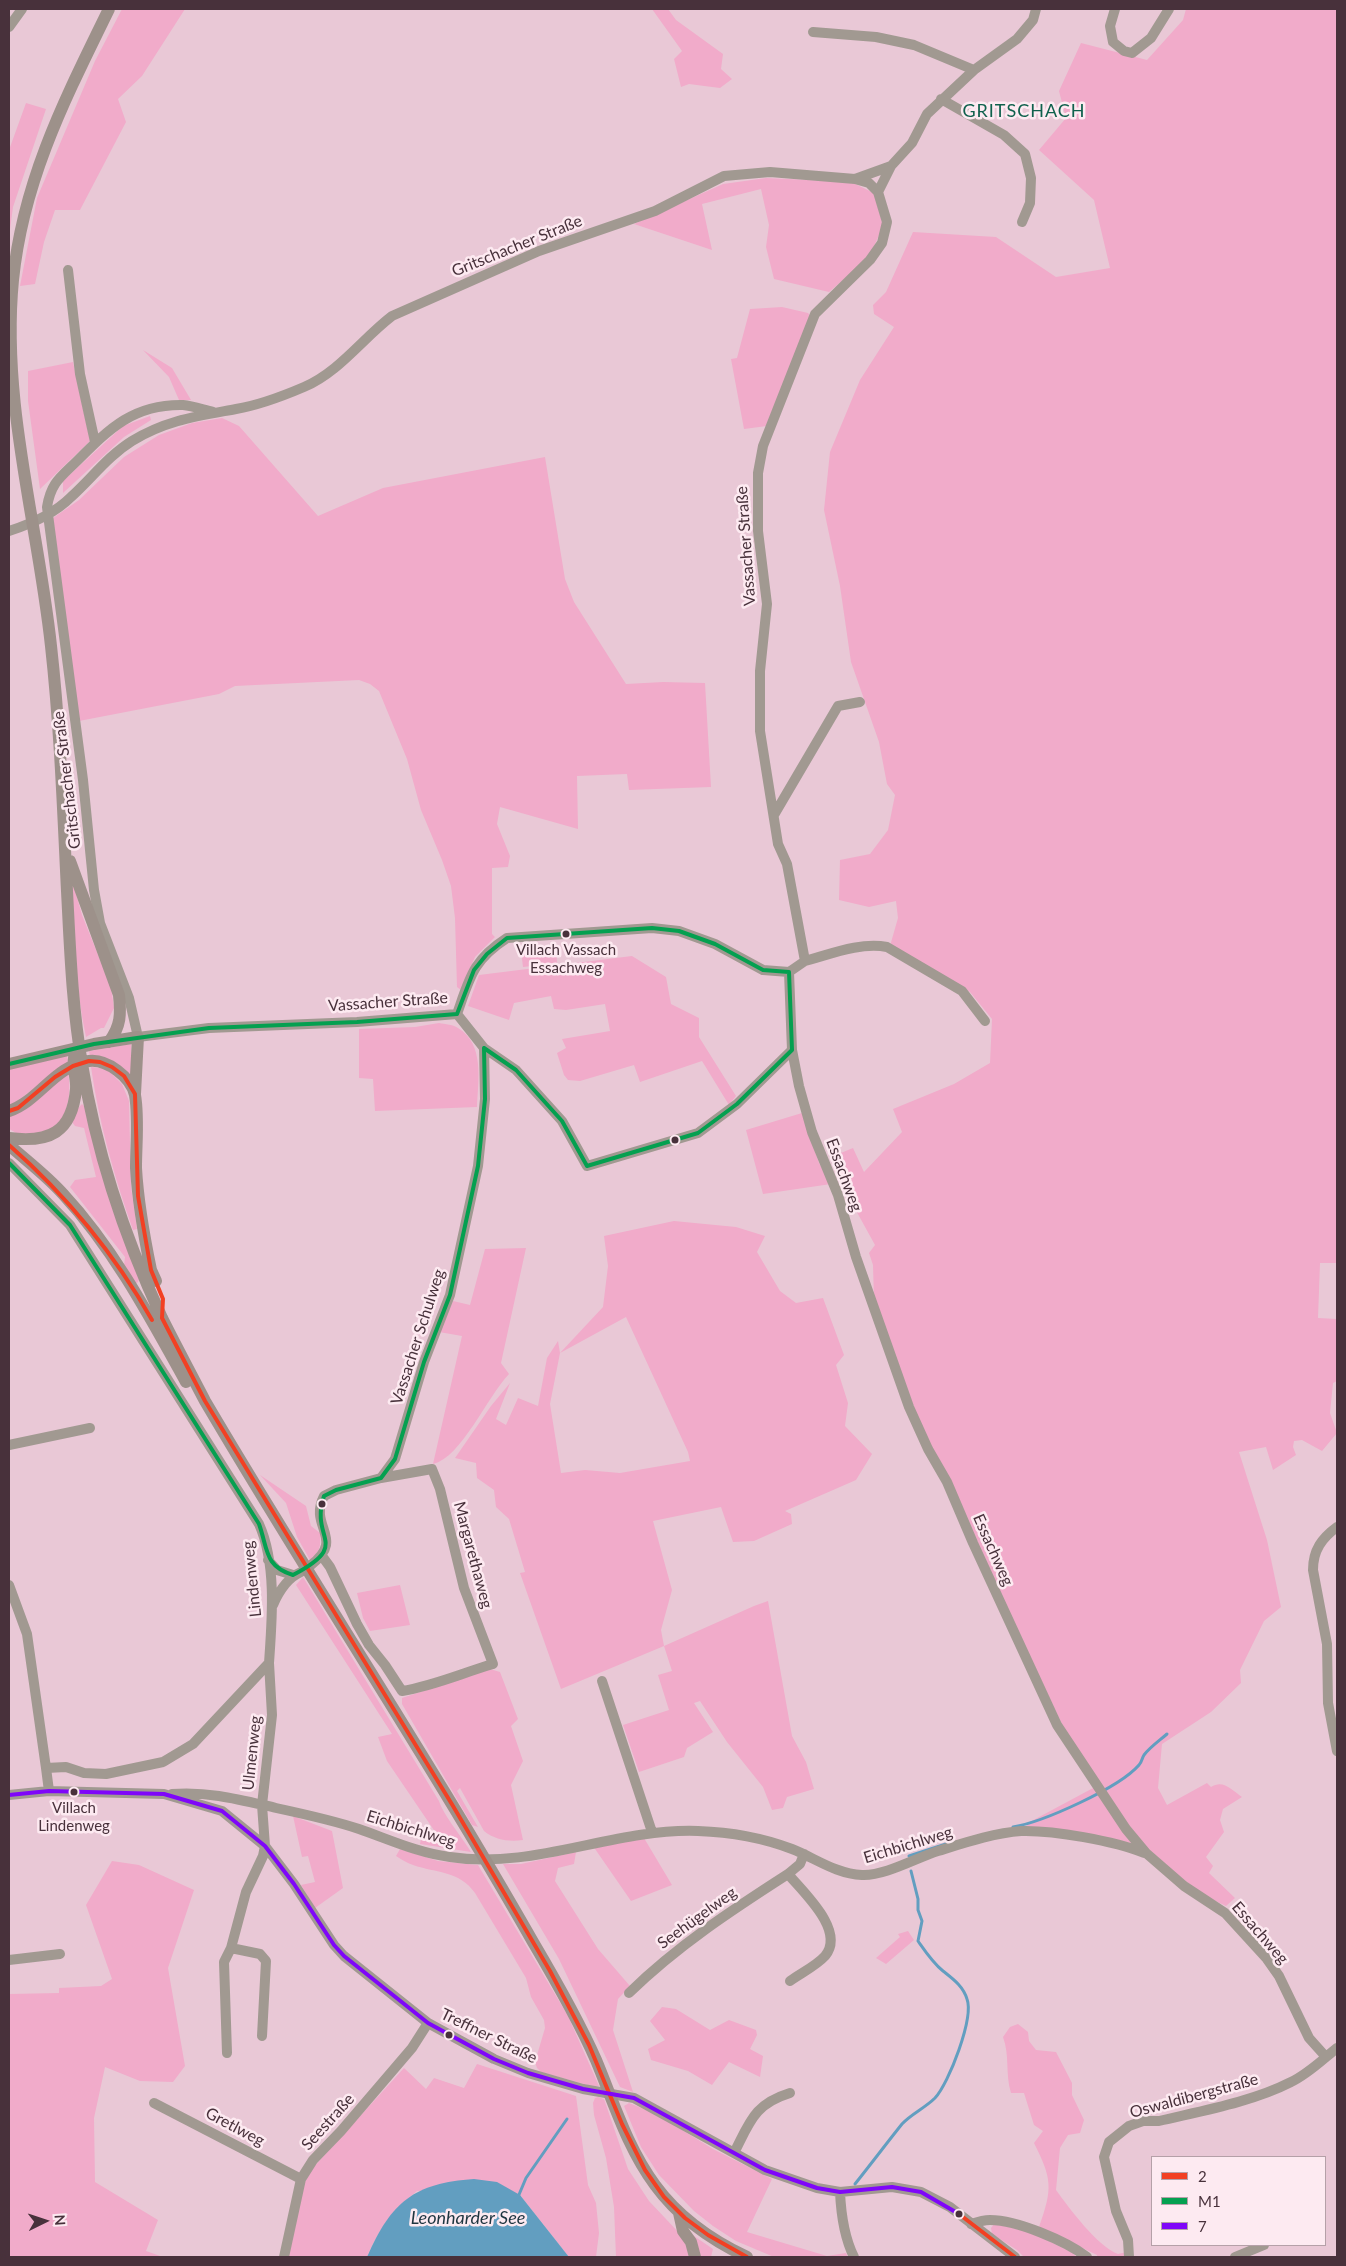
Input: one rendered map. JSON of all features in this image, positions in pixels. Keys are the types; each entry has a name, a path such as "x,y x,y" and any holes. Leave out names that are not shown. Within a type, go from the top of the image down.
{"main road":[{"path":"109,9 47,140 24,216 13,279 12,357 18,435 51,645 79,1044 73,1060 92,1115 116,1198 162,1318 205,1402 511,1903 571,2008 603,2077 631,2145 642,2165 656,2186 679,2213 726,2253 747,2257"},
{"path":"65,848 118,994 121,1011 119,1025 109,1042"},
{"path":"138,1037 135,1094 138,1196 151,1270 163,1299 162,1318"},
{"name":"Vassacher Straße","path":"9,1064 138,1037"},
{"path":"9,1111 18,1108 64,1070 89,1061 100,1062 112,1067 124,1076 135,1094"},
{"path":"9,1138 36,1140 49,1136 60,1128 69,1115 81,1087"},
{"path":"9,1145 62,1193 89,1224 149,1315 190,1390 205,1402"},
{"path":"679,2213 683,2231 690,2242 695,2257"}],"street":[{"path":"9,27 22,9"},
{"name":"Gritschacher Straße","path":"855,179 891,166 912,143 927,114 974,70 1017,39 1033,20 1036,9"},
{"path":"1115,9 1110,26 1113,42 1124,52 1132,53 1151,38 1169,9"},
{"path":"813,32 876,37 914,45 974,70"},
{"path":"941,99 1004,135 1025,154 1031,178 1030,203 1022,222"},
{"path":"878,192 891,166"},
{"name":"Gritschacher Straße","path":"9,531 41,518 71,498 103,463 132,441 178,420 251,406 306,386 336,368 373,331 392,316 539,250 655,210 724,176 770,172 855,179 869,183 878,192"},
{"name":"Vassacher Straße","path":"805,961 787,864 778,844 760,731 760,671 767,604 758,532 758,473 766,439 815,314 870,260 882,243 887,222 878,192"},
{"path":"68,270 80,374 95,442"},
{"name":"Gritschacher Straße","path":"138,1037 129,998 100,923 47,507 50,492 57,479 95,442 128,416 143,410 184,405 213,412"},
{"path":"774,815 838,706 860,702"},
{"name":"Vassacher Straße","path":"138,1037 209,1028 357,1022 457,1014 474,967 490,948 507,938 652,928 679,931 715,944 763,970 789,972"},
{"path":"789,972 805,961 861,946 876,945 886,947 962,991 985,1021"},
{"name":"Essachweg","path":"789,972 792,1050 799,1086 812,1132 838,1195 856,1257 909,1408 928,1449 947,1482 1057,1725 1102,1790 1126,1829 1146,1853 1184,1886 1225,1913 1267,1959 1278,1976 1309,2038 1326,2057"},
{"path":"457,1014 484,1048 516,1070 562,1121 587,1166 698,1133 737,1104 792,1050"},
{"name":"Vassacher Schulweg","path":"381,1478 395,1458 424,1362 450,1295 478,1166 485,1099 484,1048"},
{"name":"Lindenweg","path":"9,1163 70,1225 259,1524 266,1543 272,1609 270,1663"},
{"path":"9,1445 90,1428"},
{"name":"Margarethaweg","path":"322,1556 330,1567 365,1638 402,1691 427,1687 448,1677 493,1664 464,1588 440,1489 432,1469 381,1478"},
{"path":"311,1565 322,1556 326,1549 327,1542 319,1510 324,1496 336,1490 381,1478"},
{"path":"1337,1527 1324,1536 1313,1560 1313,1570 1327,1644 1328,1703 1337,1751"},
{"path":"268,1560 276,1570 297,1574 277,1596 272,1609"},
{"path":"9,1585 27,1634 49,1791"},
{"path":"46,1768 66,1767 84,1773 106,1774 163,1762 193,1744 270,1663"},
{"name":"Ulmenweg","path":"265,1846 262,1805 272,1715 270,1663"},
{"path":"602,1681 652,1832"},
{"name":"Treffner Straße","path":"9,1795 49,1791 164,1794 222,1811 265,1846 294,1884 334,1945 344,1956 428,2024 471,2048 528,2073 583,2090 634,2098 765,2170 817,2188 840,2192 892,2187 921,2192 950,2207 1016,2257"},
{"name":"Eichbichlweg","path":"164,1794 189,1792 220,1794 338,1822 451,1858 497,1860 521,1858 652,1832 701,1831 737,1835 772,1842 843,1872 862,1875 874,1874 938,1851 1020,1831 1124,1844 1146,1853"},
{"path":"227,2053 224,1962 231,1948 244,1899 263,1856 265,1846"},
{"name":"Seehügelweg","path":"629,1993 654,1968 689,1940 788,1874 800,1864 804,1854"},
{"path":"788,1874 823,1917 831,1932 832,1940 830,1949 824,1956 790,1981"},
{"path":"231,1948 260,1954 266,1961 262,2036"},
{"path":"9,1960 60,1954"},
{"name":"Seestraße","path":"284,2257 302,2178 313,2160 341,2131 412,2048 428,2024"},
{"name":"Oswaldibergstraße","path":"1129,2257 1128,2240 1116,2211 1104,2157 1109,2142 1129,2126 1143,2121 1159,2121 1270,2091 1292,2082 1337,2050"},
{"path":"734,2153 755,2112 774,2098 790,2093"},
{"name":"Gretlweg","path":"154,2103 302,2178"},
{"path":"840,2192 841,2213 849,2248 854,2257"},
{"path":"971,2224 990,2220 1020,2226 1074,2248 1086,2257"},
{"path":"1235,2257 1262,2246"}],"shaded area":[{"path":"122,9 185,9 142,76 118,99 126,122 80,210 55,210 44,242 35,284 20,286 37,198 95,61"},
{"path":"652,9 668,9 676,20 723,54 721,69 732,79 720,88 689,84 681,87 674,59 682,51"},
{"path":"1186,9 1337,9 1337,1263 1320,1263 1318,1318 1337,1319 1337,1381 1333,1383 1330,1413 1337,1433 1322,1451 1302,1440 1294,1441 1293,1447 1296,1455 1273,1470 1266,1447 1239,1452 1267,1540 1281,1607 1264,1621 1240,1670 1241,1683 1211,1712 1162,1744 1158,1788 1167,1805 1207,1783 1211,1787 1223,1785 1242,1797 1223,1809 1220,1820 1224,1832 1206,1857 1213,1866 1209,1873 1235,1898 1226,1906 1203,1895 1152,1854 1119,1813 1068,1737 921,1426 874,1300 873,1265 869,1253 875,1245 848,1196 831,1157 853,1148 864,1172 902,1132 893,1109 954,1084 990,1063 992,1019 970,992 890,946 898,918 896,901 869,907 839,900 840,860 870,854 888,830 895,795 887,784 879,742 851,662 840,586 824,510 830,452 860,380 894,327 874,314 873,305 886,292 913,232 996,237 1056,277 1110,268 1094,200 1039,150 1066,118 1059,91 1081,43 1147,60 1183,20"},
{"path":"26,103 46,109 13,207 9,237 9,150"},
{"path":"766,178 851,182 874,193 883,226 869,258 829,292 774,279 766,247 769,225 761,189 702,204 712,250 634,224 723,184"},
{"path":"782,307 808,313 812,318 767,426 744,429 731,359 737,358 750,309"},
{"path":"143,350 172,368 191,400 179,400 169,377"},
{"path":"73,362 90,441 40,489 28,401 28,371"},
{"path":"150,416 151,420 124,437 63,493 63,481 123,426"},
{"path":"222,418 239,426 318,516 383,488 545,457 565,579 574,602 626,684 663,682 705,683 711,787 629,790 627,774 577,776 578,829 500,807 497,824 510,856 508,867 492,868 492,934 495,937 475,957 461,990 457,987 455,918 451,886 421,810 407,759 379,691 370,684 359,680 235,686 219,694 79,721 53,518 79,500 124,457 159,435 192,423"},
{"path":"72,880 82,915 111,987 114,1008 104,1028 86,1037 77,979"},
{"path":"556,946 557,963 523,967 521,950"},
{"path":"632,956 666,977 671,1004 699,1018 699,1037 736,1096 729,1105 702,1061 640,1082 634,1065 580,1081 568,1080 564,1075 557,1053 566,1048 562,1039 610,1031 605,1004 566,1010 554,1009 551,996 514,1003 509,1020 468,1006 479,975"},
{"path":"439,1023 458,1028 467,1035 472,1043 476,1053 479,1075 477,1107 375,1111 373,1079 359,1078 359,1029 415,1027"},
{"path":"131,1044 131,1076 90,1057 89,1051"},
{"path":"67,1055 68,1063 9,1107 9,1069"},
{"path":"91,1067 107,1069 122,1084 129,1101 131,1187 137,1229 133,1230 113,1169 98,1108"},
{"path":"68,1072 69,1091 66,1110 56,1125 49,1130 27,1136 9,1129 9,1116"},
{"path":"82,1104 85,1107 139,1280 137,1283 133,1282 124,1266 125,1257 70,1187 75,1180 96,1177 84,1128 75,1126 72,1122 78,1108"},
{"path":"802,1113 819,1163 831,1184 763,1194 746,1130"},
{"path":"674,1221 736,1227 765,1236 757,1252 780,1291 796,1303 823,1298 844,1355 836,1365 848,1403 845,1426 872,1454 856,1480 785,1511 791,1514 792,1524 754,1541 733,1542 721,1507 653,1521 672,1590 661,1630 664,1646 561,1689 520,1573 525,1572 509,1519 496,1507 494,1490 477,1478 476,1463 455,1458 491,1406 510,1383 496,1419 506,1425 518,1398 538,1406 547,1358 558,1341 560,1353 603,1307 608,1266 604,1236","holes":["626,1317 688,1452 690,1461 620,1473 585,1470 561,1473 550,1404 560,1353"]},
{"path":"526,1248 501,1363 509,1374 454,1451 433,1464 462,1336 439,1332 453,1301 470,1305 485,1249"},
{"path":"260,1475 306,1506 311,1526 320,1533 319,1548 310,1560 297,1537 286,1503"},
{"path":"303,1577 445,1813 471,1852 420,1844 421,1839 442,1842 387,1761 378,1737 392,1734 296,1585"},
{"path":"400,1585 410,1625 370,1631 363,1618 357,1593"},
{"path":"768,1601 792,1736 806,1762 814,1789 787,1797 783,1808 772,1810 763,1787 727,1742 700,1701 694,1703 713,1732 687,1748 684,1757 639,1772 623,1725 669,1710 658,1675 672,1671 664,1646"},
{"path":"490,1669 500,1672 518,1719 511,1726 523,1761 511,1785 523,1840 502,1840 484,1831 460,1788 457,1791 478,1827 472,1825 402,1704 402,1698"},
{"path":"1095,1787 1139,1846 1028,1827 1026,1824"},
{"path":"293,1816 332,1831 343,1888 315,1908 301,1885 315,1882 308,1856 302,1857"},
{"path":"644,1838 672,1885 631,1901 593,1846"},
{"path":"400,1849 438,1861 478,1865 568,2016 599,2086 591,2086 541,2072 537,2068 535,2062 545,2028 544,2020 531,1997 526,1978 475,1893 462,1880 402,1860 396,1856"},
{"path":"576,1852 574,1864 558,1868 555,1881 598,1949 630,1986 618,1999 613,2030 633,2092 620,2087 559,1959 503,1864 521,1864"},
{"path":"112,1861 139,1865 194,1890 168,1968 185,2066 173,2082 140,2081 105,2067 94,2118 95,2182 158,2220 146,2251 163,2257 9,2257 9,1994 59,1993 59,1988 101,1986 112,1979 86,1905"},
{"path":"908,1931 914,1940 886,1964 876,1958 900,1937 898,1934"},
{"path":"662,2007 676,2009 710,2030 729,2020 756,2030 757,2035 750,2049 763,2056 760,2077 729,2062 712,2085 688,2071 651,2060 648,2049 665,2040 650,2021"},
{"path":"1018,2024 1028,2032 1029,2041 1036,2050 1056,2052 1072,2083 1072,2095 1084,2120 1080,2133 1068,2135 1060,2148 1056,2190 1076,2216 1101,2243 1118,2254 1127,2252 1126,2257 1097,2257 1097,2255 1039,2227 1047,2202 1048,2184 1044,2166 1034,2143 1043,2131 1034,2125 1024,2093 1011,2093 1003,2037 1010,2027"},
{"path":"477,2064 576,2096 588,2185 596,2203 599,2233 596,2257 569,2257 520,2195 417,2191 387,2221 376,2237 367,2257 288,2257 304,2184 310,2171 404,2068 426,2089 434,2078 464,2088"},
{"path":"595,2098 604,2099 628,2169 649,2201 682,2236 692,2257 616,2257 614,2207 606,2158 594,2115 593,2103"},
{"path":"629,2103 656,2114 713,2149 772,2179 747,2232 827,2256 846,2253 848,2257 774,2257 736,2241 713,2226 694,2211 659,2175 641,2147 624,2106"},
{"path":"995,2223 1027,2230 1073,2253 1076,2257 1024,2257 1017,2250 992,2234 991,2228"},
{"path":"691,2234 713,2249 711,2257 700,2257"}],"water":[{"name":"Leonharder See","path":"474,2179 497,2182 520,2195 569,2257 367,2257 385,2222 407,2199 435,2185"}],"waterway":[{"path":"1013,1827 1043,1818 1080,1803 1115,1784 1139,1765 1146,1752 1167,1734"},
{"path":"909,1856 946,1844"},
{"path":"855,2184 902,2124 931,2102 941,2090 959,2050 967,2020 967,1999 963,1990 929,1957 918,1941 922,1921 918,1910 918,1899 911,1871"},
{"path":"518,2197 526,2178 567,2119"}],"transit line":[{"name":"M1","path":"9,1064 94,1044 209,1028 357,1022 457,1014 474,970 487,954 507,938 652,928 679,931 715,944 763,970 789,972 792,1050 737,1104 698,1133 587,1166 562,1121 516,1070 484,1048"},
{"name":"M1","path":"9,1163 70,1225 259,1524 268,1556 277,1567 293,1575 311,1564 321,1555 325,1548 321,1523 324,1496 336,1490 381,1478 395,1459 424,1362 450,1295 478,1166 485,1099 484,1048"},
{"name":"2","path":"9,1111 18,1108 55,1077 73,1066 89,1061 100,1062 112,1067 124,1076 135,1094 138,1196 151,1270 163,1299 162,1318 205,1401 453,1806 550,1971 589,2045 622,2124 645,2170 664,2197 685,2218 708,2235 747,2257"},
{"name":"2","path":"9,1145 50,1184 88,1226 122,1272 152,1320"},
{"name":"7","path":"9,1795 49,1791 164,1794 222,1811 265,1846 294,1884 334,1945 344,1956 428,2023 494,2059 528,2073 583,2089 634,2098 765,2170 817,2188 840,2192 892,2187 921,2192 959,2214"},
{"name":"2","path":"959,2214 1015,2257"}],"place":[{"name":"Villach Vassach Essachweg","path":"566,934"},
{"name":"Villach Lindenweg","path":"74,1792"}],"district":[{"name":"GRITSCHACH","path":"1024,111"}]}
